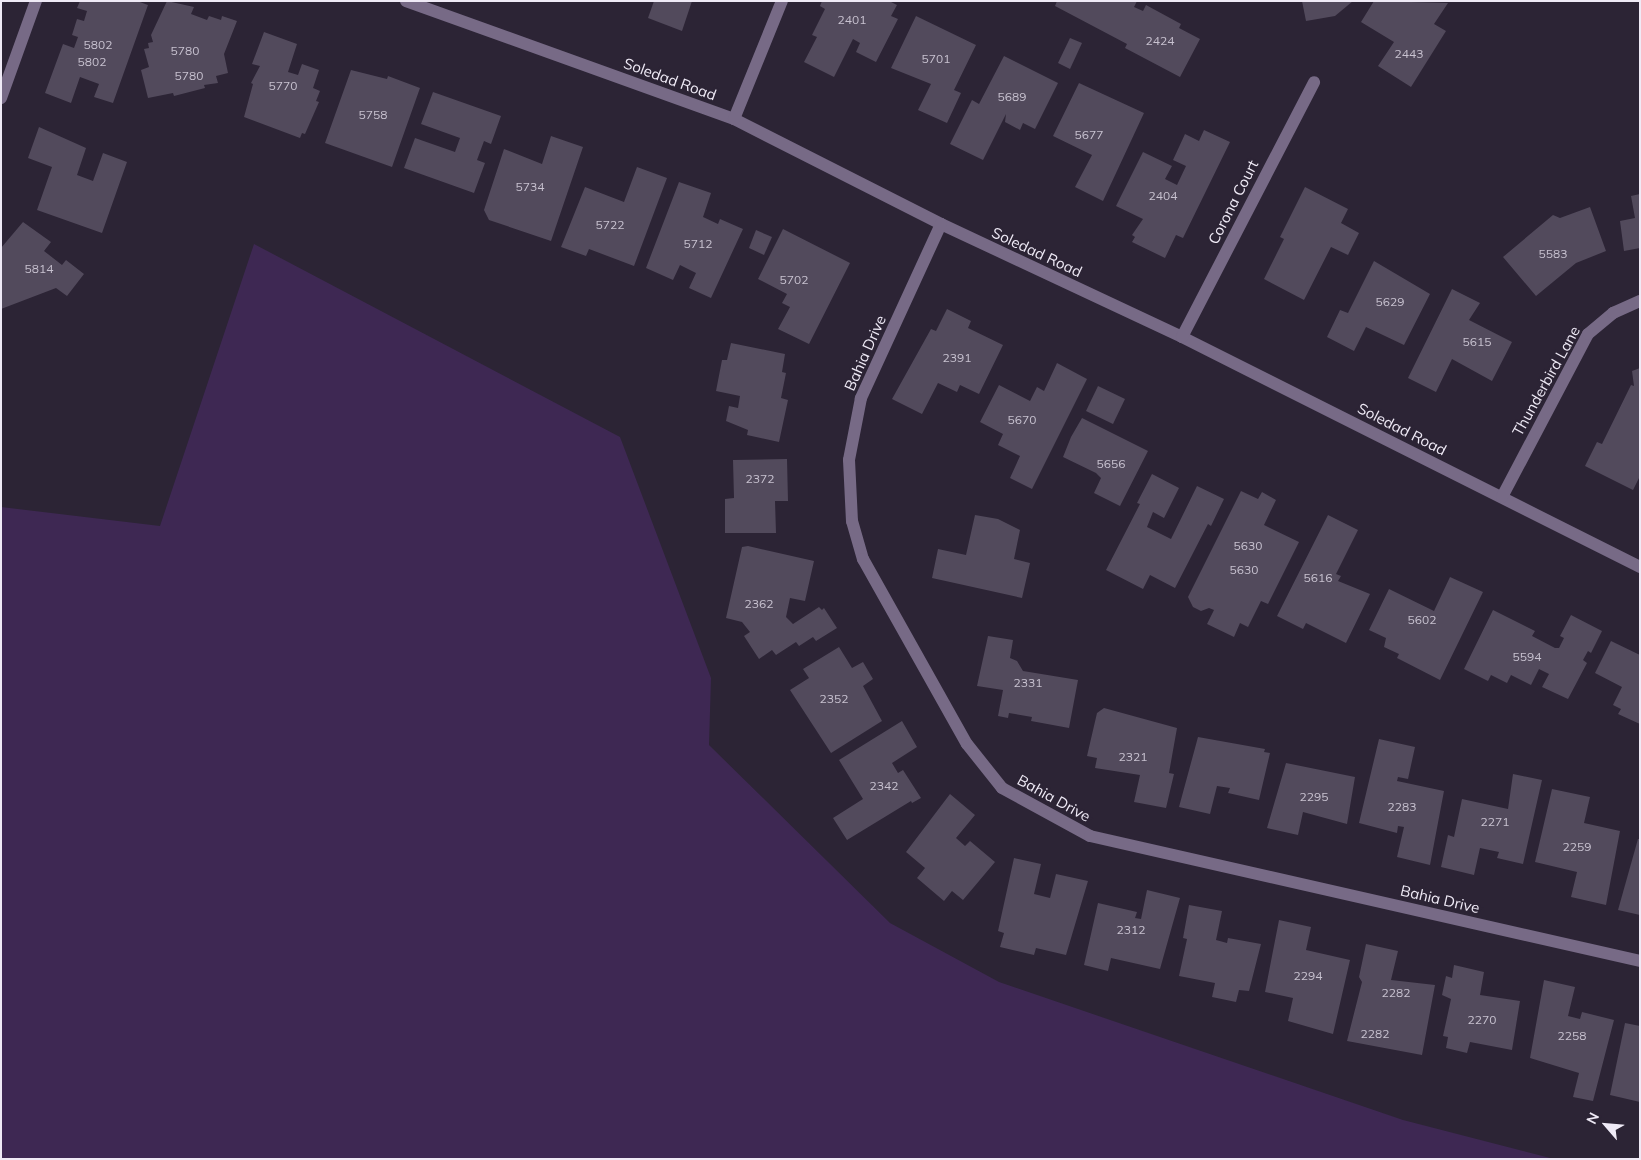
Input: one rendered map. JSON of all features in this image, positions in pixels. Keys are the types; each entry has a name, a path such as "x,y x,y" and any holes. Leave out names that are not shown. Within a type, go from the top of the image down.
{"street":[{"path":"1,98 36,1"},
{"name":"Soledad Road","path":"406,1 734,119 941,224 1182,337 1640,567"},
{"path":"734,119 782,1"},
{"name":"Corona Court","path":"1182,337 1314,82"},
{"name":"Bahia Drive","path":"941,224 861,398 849,460 852,521 863,559 967,744 1002,788 1090,836 1640,961"},
{"name":"Thunderbird Lane","path":"1502,497 1588,334 1613,313 1640,302"}],"shaded area":[{"path":"254,244 620,437 711,678 709,745 890,923 999,982 1403,1120 1554,1159 1,1159 1,507 160,526"}],"building":[{"path":"80,1 137,1 148,5 113,103 94,97 99,84 80,77 71,103 45,93 63,44 74,48 78,37 72,35 77,19 84,21 87,11 77,8"},
{"path":"167,1 194,7 191,14 207,20 209,16 221,20 222,16 237,21 224,54 228,73 216,76 218,83 204,85 205,88 174,96 173,93 148,98 141,70 149,67 144,49 149,48 148,43 153,42 151,35"},
{"path":"654,1 692,1 682,31 648,18"},
{"path":"822,1 889,1 897,5 891,16 898,19 876,62 856,52 860,43 853,39 834,77 804,62 817,37 812,35 825,9 820,6"},
{"path":"1057,1 1137,1 1134,7 1143,11 1146,5 1181,24 1179,28 1200,39 1180,77 1125,48 1127,44 1055,6"},
{"path":"1302,1 1353,1 1335,16 1306,21"},
{"path":"1374,1 1448,3 1434,24 1446,31 1411,87 1378,66 1394,42 1361,22"},
{"path":"916,16 976,45 954,90 961,93 947,123 918,110 931,84 891,68"},
{"path":"264,32 297,44 288,72 298,75 302,64 319,70 313,88 320,91 316,101 319,102 305,134 302,133 300,138 244,117 253,84 251,83 260,66 252,64"},
{"path":"1070,38 1082,43 1070,69 1058,63"},
{"path":"1004,56 1058,83 1035,129 1023,123 1020,130 1005,122 1006,114 983,160 950,144 972,100 979,104"},
{"path":"351,70 387,79 388,76 420,88 392,167 325,143"},
{"path":"1079,83 1144,113 1103,201 1075,187 1092,155 1053,136"},
{"path":"433,92 501,116 491,144 484,141 477,160 485,163 474,193 404,168 415,138 455,152 460,138 421,124"},
{"path":"39,127 86,148 77,175 93,181 103,153 127,162 102,233 37,210 52,167 28,158"},
{"path":"1204,130 1230,142 1183,238 1176,235 1165,258 1132,242 1135,237 1132,235 1143,219 1116,206 1143,152 1172,166 1165,179 1177,185 1186,166 1173,160 1185,134 1199,141"},
{"path":"551,136 583,147 551,241 489,220 484,210 504,149 542,164"},
{"path":"637,167 667,178 634,266 589,249 586,256 561,247 585,187 624,202"},
{"path":"679,182 711,193 703,217 718,224 720,219 743,229 711,298 689,288 696,273 680,265 673,280 646,268"},
{"path":"1305,187 1348,209 1341,223 1359,233 1348,255 1331,247 1304,300 1264,279 1284,239 1280,237"},
{"path":"1640,194 1640,248 1624,251 1620,221 1635,218 1631,196"},
{"path":"1590,207 1606,251 1576,263 1536,296 1503,257 1553,215 1560,218"},
{"path":"23,222 51,242 44,251 62,265 66,260 84,274 67,296 56,288 1,309 1,248"},
{"path":"783,229 850,263 809,344 778,329 790,307 782,303 787,294 758,279"},
{"path":"756,230 772,237 764,255 749,248"},
{"path":"1374,261 1430,294 1404,345 1366,327 1354,351 1327,337 1340,310 1348,313"},
{"path":"1452,289 1480,303 1469,320 1512,342 1492,381 1452,359 1436,392 1408,378"},
{"path":"947,309 971,321 968,328 1003,345 979,394 960,385 957,392 938,383 922,414 892,399 931,329 936,331"},
{"path":"731,343 785,354 782,372 786,373 781,398 788,400 779,442 747,435 748,430 726,421 729,406 738,408 740,396 716,391 722,360 727,360"},
{"path":"1057,363 1087,379 1032,489 1010,478 1020,456 998,445 1003,434 980,422 999,385 1030,401 1037,387 1044,391"},
{"path":"1640,368 1640,476 1633,490 1585,466 1597,442 1602,444 1631,385 1634,386 1632,371"},
{"path":"1098,386 1125,399 1113,424 1086,411"},
{"path":"1082,418 1148,451 1120,506 1094,493 1101,478 1096,473 1063,457 1071,437"},
{"path":"787,459 788,501 775,501 776,533 725,533 725,499 734,498 733,460"},
{"path":"1152,474 1179,488 1164,518 1153,512 1147,527 1171,539 1197,486 1224,499 1211,526 1208,524 1175,588 1150,575 1143,589 1106,570 1140,504 1137,503"},
{"path":"1241,491 1258,499 1262,492 1276,500 1264,525 1299,542 1268,604 1261,601 1248,627 1240,623 1234,637 1207,624 1214,610 1209,608 1201,611 1193,607 1188,597"},
{"path":"975,515 998,519 1020,530 1014,559 1030,563 1022,598 932,578 938,549 966,555"},
{"path":"1328,515 1358,530 1336,574 1341,576 1338,581 1370,594 1346,643 1306,623 1303,629 1277,616"},
{"path":"748,546 814,561 805,601 790,598 786,617 793,624 819,607 822,610 824,608 837,628 816,641 813,637 799,646 796,642 776,655 772,650 759,659 744,636 750,632 742,622 726,618 742,547"},
{"path":"1450,577 1483,592 1440,680 1397,658 1399,654 1384,647 1386,638 1369,630 1389,589 1434,611"},
{"path":"1493,610 1535,631 1532,636 1555,648 1559,648 1564,638 1560,636 1571,615 1602,631 1591,653 1588,651 1583,660 1587,663 1568,699 1542,687 1549,674 1539,669 1531,685 1511,675 1507,683 1491,675 1488,681 1464,669"},
{"path":"988,636 1013,640 1010,658 1017,661 1023,671 1078,680 1069,728 1031,721 1032,717 1009,713 1008,718 998,716 1003,690 977,686"},
{"path":"1611,641 1640,655 1640,724 1618,714 1621,709 1613,705 1622,687 1595,673"},
{"path":"839,647 852,668 863,662 873,679 863,686 882,721 831,753 790,690 809,678 803,669"},
{"path":"1104,708 1177,728 1169,773 1174,774 1166,808 1134,802 1140,775 1095,768 1097,758 1087,756 1097,713"},
{"path":"902,721 917,747 892,763 898,773 903,770 921,798 912,803 911,801 847,840 833,818 863,799 839,760"},
{"path":"1198,737 1265,749 1264,752 1270,753 1259,800 1228,793 1230,788 1217,786 1210,814 1179,807"},
{"path":"1379,739 1415,747 1408,779 1398,777 1397,781 1444,791 1430,865 1397,857 1404,827 1398,826 1397,833 1359,823"},
{"path":"1286,763 1355,777 1347,824 1303,812 1298,835 1267,828"},
{"path":"1513,774 1542,780 1523,864 1497,858 1499,852 1480,848 1474,875 1441,867 1448,835 1454,837 1462,799 1508,809"},
{"path":"1552,789 1590,797 1584,823 1620,831 1606,905 1571,897 1577,872 1535,862"},
{"path":"950,794 975,815 956,838 965,846 970,841 995,862 963,900 952,891 944,901 917,878 925,868 906,852"},
{"path":"1638,839 1640,839 1640,915 1618,910"},
{"path":"1014,858 1041,864 1034,894 1050,898 1056,874 1088,881 1066,955 1036,948 1034,955 1000,947 1004,933 998,931"},
{"path":"1147,890 1180,898 1160,969 1111,958 1108,971 1084,965 1098,903 1137,912 1135,918 1141,919"},
{"path":"1189,905 1222,911 1216,940 1227,943 1228,938 1261,944 1249,991 1239,990 1236,1002 1212,997 1215,983 1179,976 1187,939 1183,938"},
{"path":"1279,920 1311,927 1306,950 1350,960 1333,1034 1288,1021 1293,998 1265,992"},
{"path":"1366,944 1398,951 1391,980 1435,985 1422,1055 1347,1041 1362,982 1359,977"},
{"path":"1454,965 1484,972 1480,995 1520,1001 1512,1050 1470,1042 1467,1053 1446,1048 1448,1037 1443,1036 1451,999 1442,995 1446,976 1452,978"},
{"path":"1544,980 1575,987 1568,1016 1580,1019 1582,1012 1614,1020 1593,1101 1573,1097 1579,1073 1530,1058"},
{"path":"1625,1023 1640,1026 1640,1102 1610,1095"}]}
